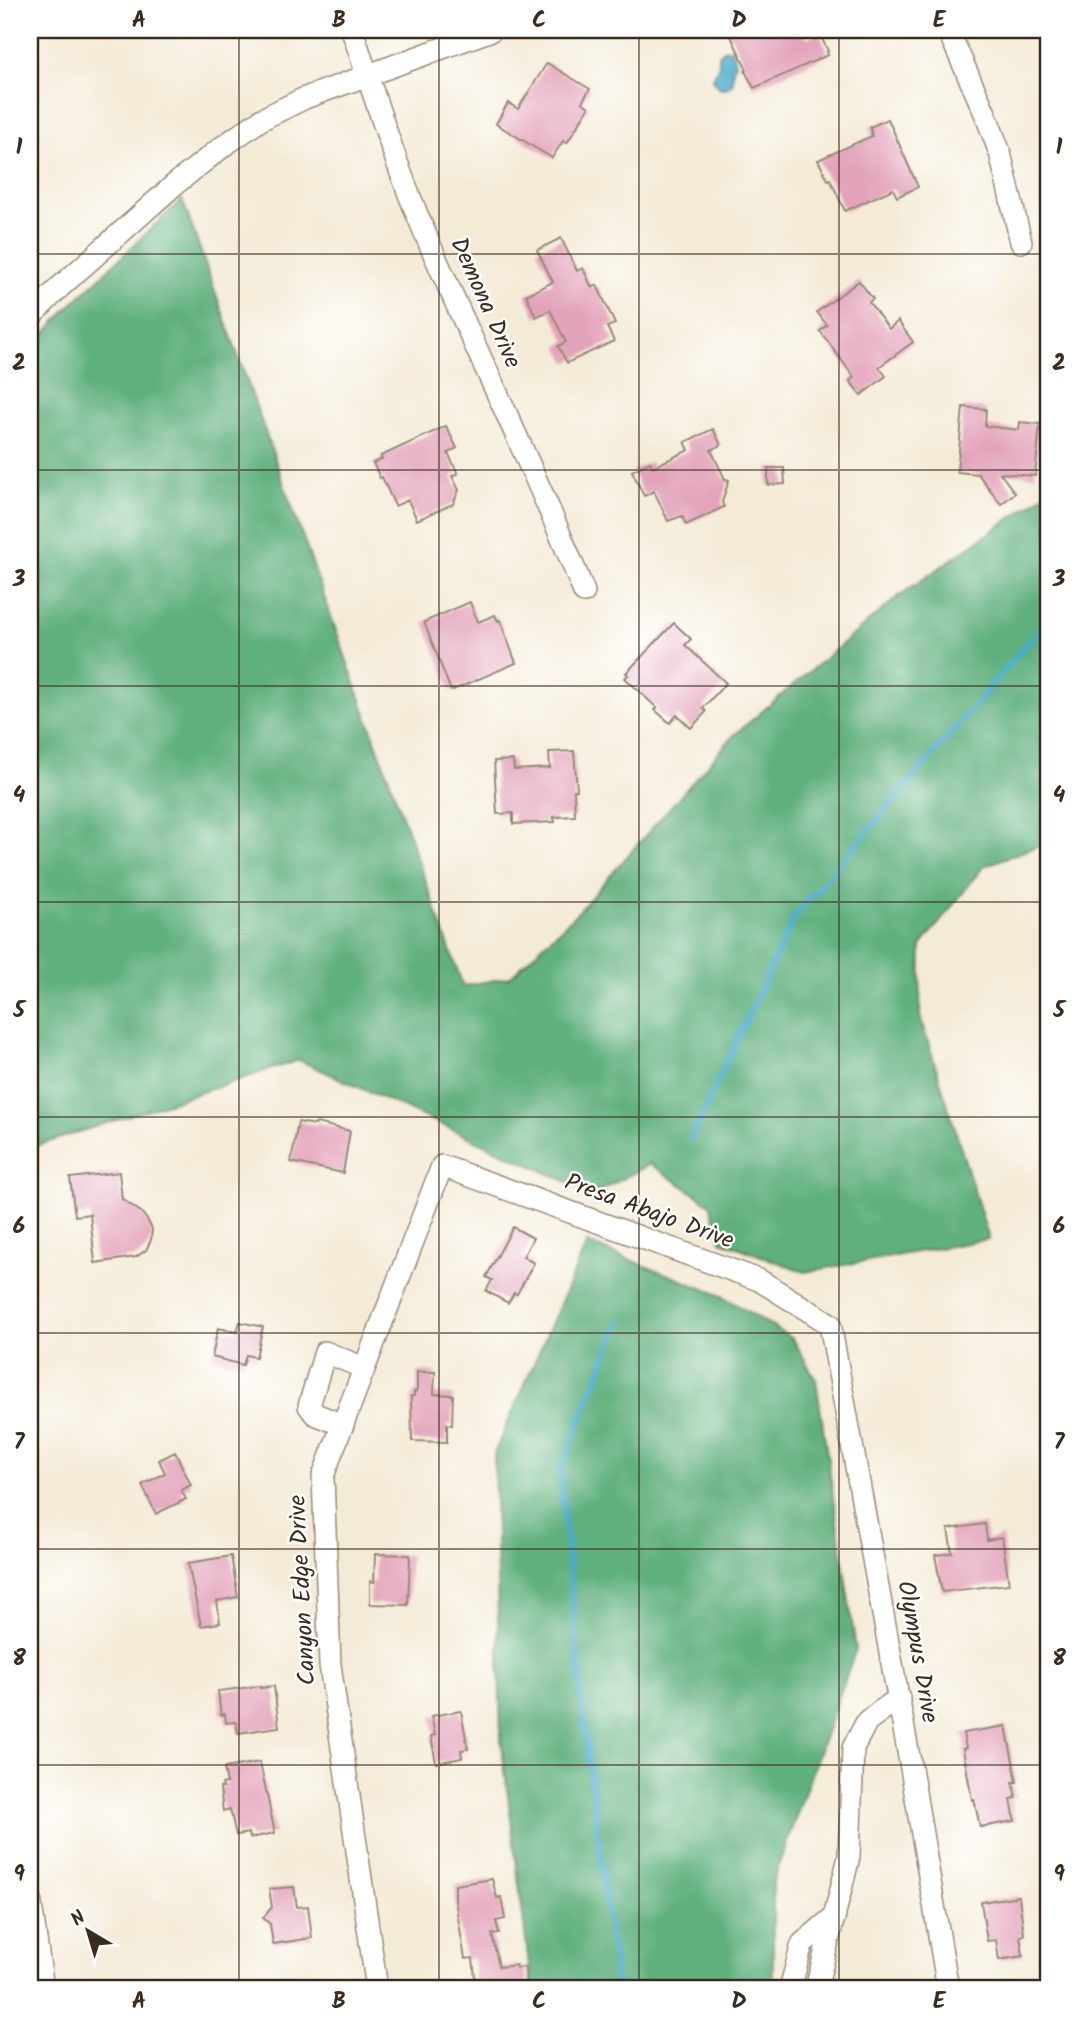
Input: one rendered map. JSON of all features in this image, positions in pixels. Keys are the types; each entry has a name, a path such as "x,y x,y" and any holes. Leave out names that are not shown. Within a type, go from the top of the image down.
{"street":[{"name":"Demona Drive","path":"352,30 394,154 423,229 557,523 584,592"},
{"path":"30,317 152,205 222,147 262,119 305,98 492,30"},
{"path":"948,30 1000,153 1021,242"},
{"name":"Presa Abajo Drive","path":"442,1166 759,1280 830,1324"},
{"name":"Canyon Edge Drive","path":"377,1989 330,1665 323,1476 442,1166"},
{"name":"Olympus Drive","path":"830,1324 899,1698 948,1989"},
{"path":"343,1425 316,1414 309,1406 325,1352 365,1368"},
{"path":"816,1989 849,1857 853,1748 867,1721 899,1698"},
{"path":"30,1897 43,1989"},
{"path":"790,1989 802,1944 835,1916"}],"green space":[{"path":"182,199 463,986 510,977 580,910 733,736 899,596 1048,492 1048,842 984,866 921,946 920,1016 989,1239 805,1272 721,1241 710,1204 650,1164 594,1194 299,1060 30,1148 30,350 69,307"},
{"path":"587,1243 722,1296 793,1339 816,1380 856,1649 773,1881 773,1989 532,1989 501,1739 494,1454"}],"water":[{"path":"725,49 731,49 736,61 733,82 723,88 718,87 713,79 719,64 719,55"}],"building":[{"path":"728,30 803,30 807,38 819,33 828,55 754,88"},
{"path":"547,63 590,89 582,102 589,107 567,143 563,141 552,158 496,124 508,103 518,109"},
{"path":"888,119 918,187 897,197 893,189 845,211 818,160 872,136 870,127"},
{"path":"561,238 577,271 583,268 592,288 597,285 615,324 607,327 614,341 567,363 558,346 566,342 550,310 536,317 526,295 553,282 537,250"},
{"path":"859,281 873,299 869,302 889,329 898,321 913,342 879,367 886,376 861,395 850,381 854,377 820,331 827,325 817,312"},
{"path":"963,407 986,409 985,426 1019,430 1020,422 1040,424 1035,476 1000,473 1015,493 1001,504 978,474 957,472"},
{"path":"446,426 457,448 448,453 458,474 452,476 459,490 453,504 417,520 408,500 395,506 373,463 382,459 381,456"},
{"path":"713,429 721,445 711,450 725,479 729,480 722,502 724,507 686,525 682,516 668,521 654,491 644,496 632,471 650,462 653,467 689,450 685,442"},
{"path":"768,468 784,468 785,484 768,485"},
{"path":"470,602 478,622 495,615 498,621 500,620 516,663 451,691 424,622"},
{"path":"674,623 691,639 685,645 726,683 703,708 706,712 691,728 677,715 670,723 625,678 628,675 626,673"},
{"path":"574,751 577,790 574,790 575,816 554,817 555,822 513,824 513,813 497,814 494,761 513,760 514,770 550,768 549,752"},
{"path":"298,1122 315,1125 317,1123 350,1131 343,1173 291,1162"},
{"path":"119,1172 122,1199 141,1212 148,1221 152,1229 151,1240 146,1250 136,1257 95,1263 90,1214 75,1216 70,1178"},
{"path":"513,1227 533,1238 523,1257 534,1263 517,1294 514,1293 508,1303 486,1291 492,1280 486,1277"},
{"path":"240,1322 263,1327 256,1357 246,1355 243,1365 212,1357 218,1328 237,1332"},
{"path":"417,1372 435,1372 434,1394 453,1395 452,1425 447,1424 447,1442 412,1441 411,1396 417,1391"},
{"path":"175,1452 191,1485 181,1490 186,1499 156,1514 142,1485 165,1473 159,1460"},
{"path":"985,1524 987,1540 1002,1537 1009,1584 942,1592 935,1555 952,1553 948,1529"},
{"path":"375,1554 410,1555 408,1605 370,1604 370,1581 374,1582"},
{"path":"231,1556 238,1597 217,1601 220,1623 201,1626 188,1563"},
{"path":"274,1686 279,1727 238,1733 236,1722 226,1723 225,1714 221,1715 218,1691"},
{"path":"461,1711 468,1749 461,1750 462,1758 436,1763 431,1736 435,1735 431,1716"},
{"path":"1006,1726 1017,1782 1013,1782 1016,1798 1011,1799 1015,1821 980,1827 974,1799 972,1800 963,1749 966,1748 963,1733"},
{"path":"260,1762 275,1833 250,1838 249,1833 236,1835 230,1809 223,1811 220,1788 227,1783 224,1768"},
{"path":"492,1879 497,1898 501,1897 505,1919 496,1921 499,1933 492,1934 499,1967 525,1967 527,1987 476,1989 473,1958 465,1959 455,1885"},
{"path":"294,1887 297,1907 308,1906 312,1938 273,1944 270,1924 263,1918 272,1907 269,1889"},
{"path":"1019,1896 1024,1935 1020,1936 1023,1956 999,1960 996,1940 987,1941 981,1902"}],"waterway":[{"path":"690,1140 795,916 1048,619"},
{"path":"617,1989 583,1714 560,1472 620,1320"}]}
